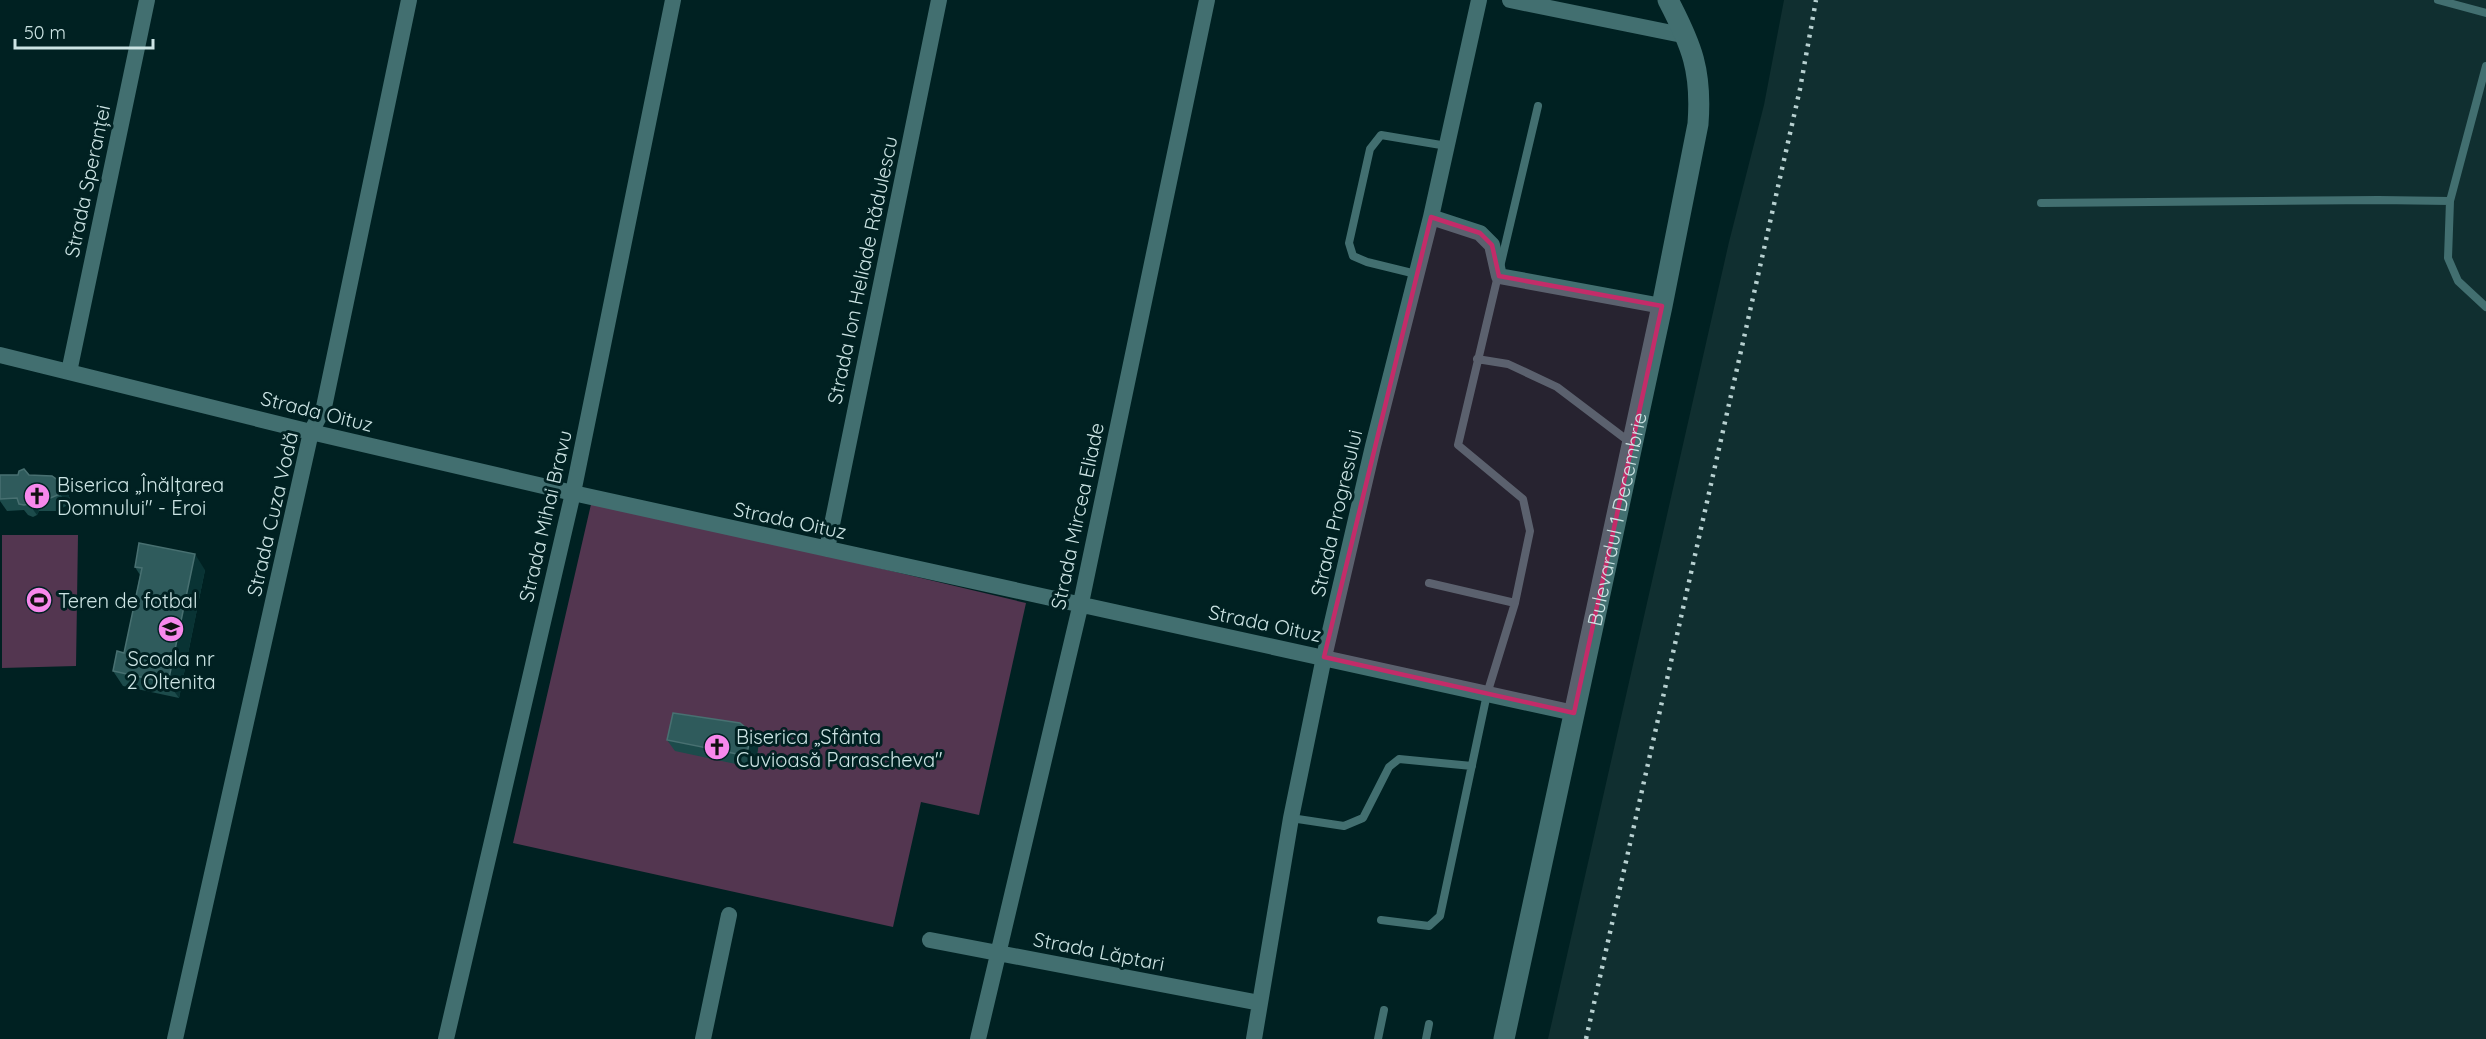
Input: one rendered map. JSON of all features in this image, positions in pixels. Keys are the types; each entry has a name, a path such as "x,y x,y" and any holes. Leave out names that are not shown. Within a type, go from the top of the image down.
{"street":[{"name":"Strada Speranței","path":"69,372 147,0"},
{"name":"Strada Cuza Vodă","path":"175,1039 311,432 324,407 409,0"},
{"name":"Strada Mihai Bravu","path":"446,1039 573,493 673,0"},
{"name":"Strada Ion Heliade Rădulescu","path":"826,549 939,0"},
{"name":"Strada Mircea Eliade","path":"978,1039 1081,603 1207,0"},
{"name":"Strada Progresului","path":"1254,1039 1291,818 1324,657 1431,217 1479,0"},
{"path":"1510,0 1687,36"},
{"name":"Bulevardul 1 Decembrie","path":"1504,1039 1662,306 1698,124 1700,96 1697,71 1687,36 1668,0"},
{"path":"1431,217 1480,233 1492,245 1499,276 1662,306"},
{"name":"Strada Oituz","path":"0,355 311,432 573,493 1574,713"},
{"path":"703,1039 729,915"},
{"name":"Strada Lăptari","path":"930,940 1260,1003"}],"lane":[{"path":"2438,0 2486,13"},
{"path":"2486,66 2450,201 2448,258 2458,281 2486,307"},
{"path":"1381,920 1429,926 1440,916 1487,694 1515,603 1530,531 1523,499 1458,445 1538,106"},
{"path":"1416,274 1367,262 1353,256 1349,243 1370,149 1381,135 1447,147"},
{"path":"2041,203 2450,201"},
{"path":"1477,359 1508,364 1557,387 1631,444"},
{"path":"1429,583 1515,603"},
{"path":"1291,818 1344,826 1363,818 1389,767 1399,759 1472,766"},
{"path":"1378,1039 1384,1010"},
{"path":"1426,1039 1429,1024"}],"highlighted area":[{"path":"1431,217 1480,233 1492,245 1499,276 1662,306 1574,713 1324,657"}],"shaded area":[{"path":"1784,0 2486,0 2486,1039 1548,1039 1729,242 1764,105"},
{"path":"592,500 1026,603 979,815 921,802 893,927 513,843"},
{"name":"Teren de fotbal","path":"2,535 78,535 76,666 2,668"}],"building":[{"path":"24,469 29,475 52,476 59,481 60,494 48,499 31,499 29,504 24,505 19,504 17,498 0,499 0,475 18,475 19,471"},
{"path":"139,543 195,554 168,683 113,671 117,651 124,653 142,568 135,567"},
{"path":"673,713 740,723 751,732 748,749 737,754 667,740"}],"railway":[{"path":"1586,1039 1800,89 1816,0"}],"place":[{"name":"Biserica „Înălțarea Domnului\" - Eroi","path":"37,496"},
{"name":"Teren de fotbal","path":"39,600"},
{"name":"Scoala nr 2 Oltenita","path":"171,629"},
{"name":"Biserica „Sfânta Cuvioasă Parascheva\"","path":"717,747"}]}
